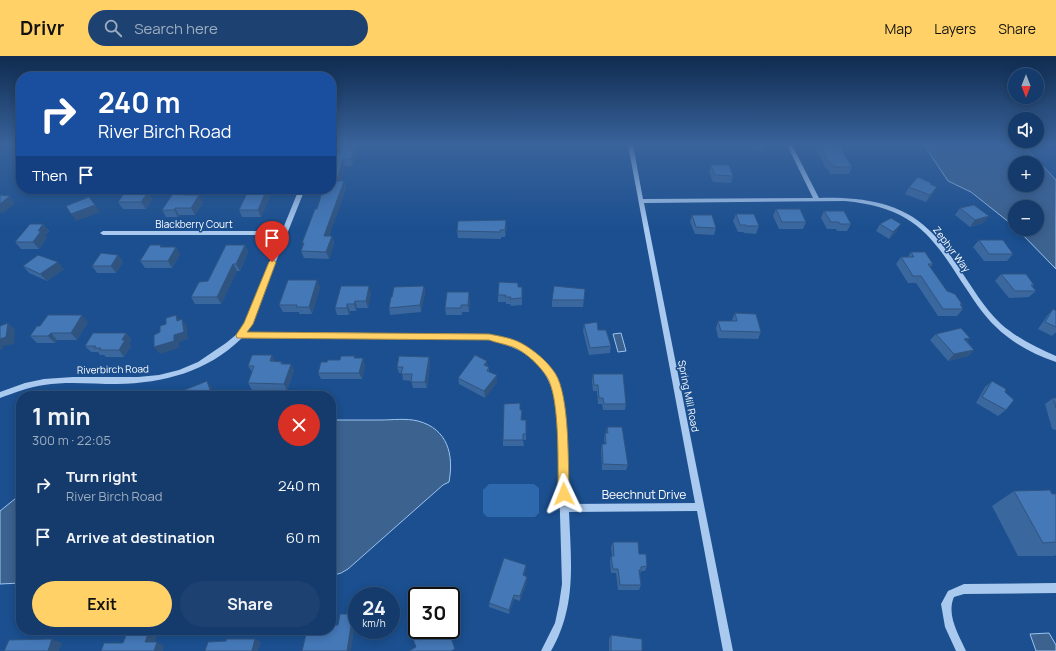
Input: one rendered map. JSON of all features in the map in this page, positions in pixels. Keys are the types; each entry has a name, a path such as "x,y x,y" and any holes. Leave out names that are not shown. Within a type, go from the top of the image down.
{"street":[{"name":"Spring Mill Road","path":"635,173 728,651"},
{"path":"804,173 818,200"},
{"path":"240,335 248,324 300,194"},
{"name":"Zephyr Way","path":"641,201 845,199 870,202 898,212 929,232 980,304 1000,326 1025,344 1056,359"},
{"name":"Blackberry Court","path":"103,233 284,233"},
{"path":"240,335 489,337 517,345 531,354 542,364 551,376 557,389 560,410 566,595 562,618 546,651"},
{"name":"Riverbirch Road","path":"0,395 34,384 50,381 141,381 161,379 202,364 240,335"},
{"name":"Beechnut Drive","path":"564,508 700,507"},
{"path":"961,651 950,627 946,604 951,594 964,589 1056,588"}],"shaded area":[{"path":"943,173 1008,173 1008,192 1044,192 1044,173 1049,173 1056,180 1056,269 1024,236 1044,236 1044,200 1008,200 1008,221 971,192 948,181"},
{"path":"621,333 626,351 618,352 613,334"},
{"path":"404,419 418,421 436,430 447,444 450,462 449,482 443,485 348,569 336,574 336,420"},
{"path":"489,484 534,484 539,488 539,513 535,517 487,517 483,513 483,490"},
{"path":"16,498 16,583 0,584 0,511"},
{"path":"1049,633 1056,645 1056,651 1036,651 1030,634"}],"building":[{"path":"336,173 339,173 337,181 344,181 324,236 332,236 326,252 301,251 304,243 302,243 315,209 317,209 322,194 336,194"},
{"path":"714,173 732,173 733,176 715,175"},
{"path":"918,177 937,187 930,195 909,187"},
{"path":"124,194 147,194 141,202 118,202"},
{"path":"173,194 199,195 191,208 162,210"},
{"path":"247,194 265,194 258,210 239,210"},
{"path":"0,195 10,196 0,204"},
{"path":"89,197 95,205 71,214 66,206"},
{"path":"974,205 989,216 975,220 960,208"},
{"path":"776,209 800,209 806,222 782,222"},
{"path":"824,211 844,211 851,224 831,222"},
{"path":"736,214 754,214 759,226 740,225"},
{"path":"692,215 712,215 716,228 696,227"},
{"path":"891,218 901,224 893,232 880,224"},
{"path":"506,220 505,230 500,230 500,232 457,231 458,221"},
{"path":"30,224 43,224 38,231 41,231 33,242 15,242"},
{"path":"979,240 1003,240 1013,254 989,254"},
{"path":"150,245 161,245 160,247 176,247 168,261 140,261"},
{"path":"226,245 245,245 236,264 233,264 217,297 191,297 199,282 208,281"},
{"path":"911,252 925,252 933,264 928,264 947,291 955,294 962,304 960,304 963,309 943,309 921,276 913,276 901,257 914,257"},
{"path":"101,253 118,255 111,266 92,266"},
{"path":"38,255 58,262 40,274 23,266"},
{"path":"1001,274 1026,274 1034,285 1031,285 1036,291 1015,291"},
{"path":"288,280 317,280 309,307 279,305"},
{"path":"499,282 518,283 518,287 522,287 522,298 510,299 511,297 505,297 506,295 498,295"},
{"path":"341,286 369,286 366,301 355,301 354,304 347,304 347,308 335,308"},
{"path":"424,286 420,305 389,308 394,287"},
{"path":"554,286 585,289 584,300 552,300"},
{"path":"447,292 469,292 468,305 461,305 461,308 445,308"},
{"path":"1053,309 1056,311 1056,327 1045,322"},
{"path":"735,313 756,314 761,332 721,331 718,321 737,321"},
{"path":"48,315 82,315 71,333 51,333 48,336 30,336"},
{"path":"176,315 177,321 182,319 184,332 174,335 174,341 154,347 154,335 160,332 160,326 166,324 166,318"},
{"path":"597,322 598,330 606,330 611,346 590,348 584,324"},
{"path":"8,323 6,337 0,339 0,326"},
{"path":"961,328 970,338 964,339 974,350 954,354 936,334"},
{"path":"93,333 126,333 122,340 125,340 119,350 100,350 101,348 94,348 96,346 85,346"},
{"path":"252,355 272,355 270,361 282,362 281,364 291,364 284,384 248,383 254,366 248,366"},
{"path":"475,355 487,361 484,365 489,367 487,371 497,375 484,391 458,378"},
{"path":"341,356 355,356 354,358 363,358 359,373 318,373 321,362 327,362 328,360 340,360"},
{"path":"399,356 429,357 425,382 411,382 412,374 401,374 403,367 397,367"},
{"path":"593,374 623,374 626,404 604,404 603,398 599,398 598,385 594,385"},
{"path":"207,381 210,391 182,391"},
{"path":"992,381 1006,389 1005,392 1014,400 1006,410 982,397"},
{"path":"1053,398 1056,398 1056,408"},
{"path":"520,403 520,410 522,410 521,420 526,420 526,434 523,434 523,440 503,440 504,404"},
{"path":"607,427 622,427 628,465 603,464 602,444 606,444 605,433 608,433"},
{"path":"1050,490 1052,494 1056,494 1056,542 1043,543 1014,491"},
{"path":"613,542 638,542 639,554 646,554 647,566 641,567 641,570 639,570 641,585 620,585 618,569 613,569 611,556 614,556"},
{"path":"504,558 526,565 523,575 527,577 520,596 514,595 509,610 489,603"},
{"path":"340,614 348,614 349,639 347,651 302,651 306,635 336,635 336,625 338,625"},
{"path":"126,635 148,635 145,642 157,642 154,651 101,651 104,643 123,643"},
{"path":"611,635 642,639 642,651 611,651"},
{"path":"52,639 48,651 4,651 9,640"},
{"path":"227,639 255,639 252,651 205,651 208,642 226,641"},
{"path":"413,639 451,639 455,649 451,651 409,651 416,647"}],"route":[{"path":"272,262 248,324 240,335 489,337 517,345 531,354 542,364 551,376 557,389 560,410 564,494"}]}
